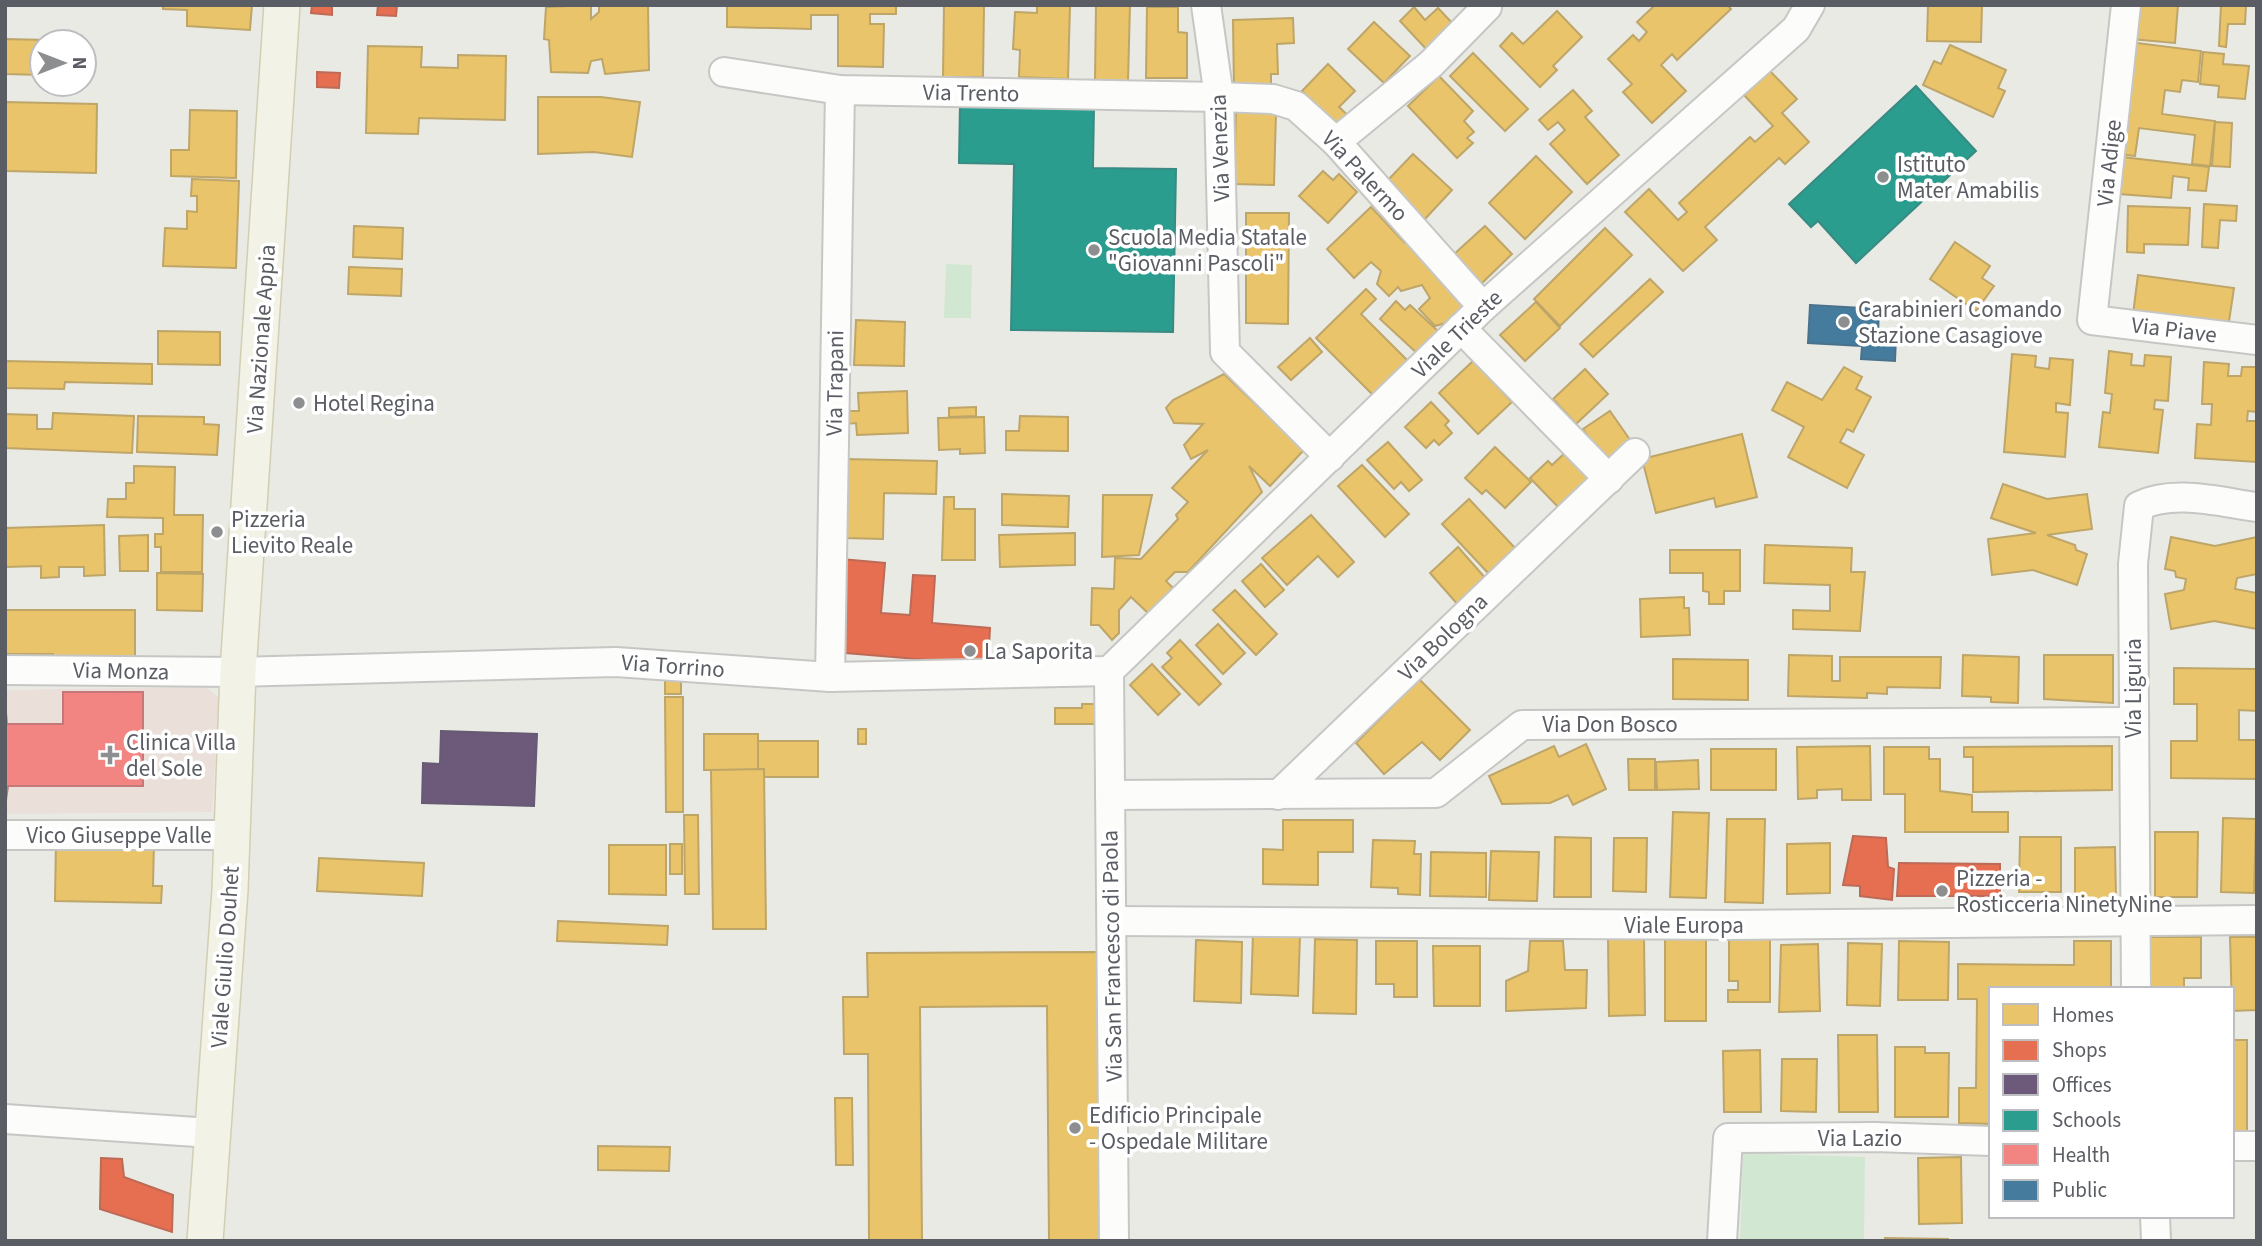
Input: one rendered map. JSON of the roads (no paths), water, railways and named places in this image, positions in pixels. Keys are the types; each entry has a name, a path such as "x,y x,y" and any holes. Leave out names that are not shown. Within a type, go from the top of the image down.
{"main road":[{"name":"Via Nazionale Appia","path":"238,672 282,5"},
{"name":"Viale Giulio Douhet","path":"205,1241 233,835 238,672"}],"street":[{"name":"Via Venezia","path":"1206,5 1219,97 1225,352 1330,457"},
{"name":"Viale Trieste","path":"1109,671 1483,307 1796,29 1810,5"},
{"name":"Via Adige","path":"2092,320 2126,5"},
{"path":"1336,142 1431,64 1487,6"},
{"name":"Via Trento","path":"724,72 840,90 1219,97"},
{"name":"Via Trapani","path":"830,677 840,90"},
{"name":"Via Palermo","path":"1219,97 1273,99 1296,106 1336,142 1483,307"},
{"name":"Via Piave","path":"2092,320 2257,340"},
{"path":"1461,328 1609,479"},
{"name":"Via Bologna","path":"1278,794 1636,453"},
{"name":"Via Liguria","path":"2136,987 2133,564 2139,506 2155,499 2180,498 2257,507"},
{"name":"Via Torrino","path":"238,672 616,662 830,677 1109,671"},
{"name":"Via Monza","path":"5,670 238,672"},
{"name":"Via San Francesco di Paola","path":"1109,671 1114,1241"},
{"name":"Via Don Bosco","path":"1110,794 1436,793 1522,724 2133,722"},
{"name":"Vico Giuseppe Valle","path":"5,835 233,835"},
{"name":"Viale Europa","path":"1112,921 1733,925 2136,919 2257,920"},
{"path":"5,1119 211,1133"},
{"name":"Via Lazio","path":"1722,1241 1728,1138 1989,1141"},
{"path":"2234,1146 2257,1146"},
{"path":"2155,1218 2156,1241"}],"place":[{"name":"Istituto Mater Amabilis","path":"1883,177"},
{"name":"Scuola Media Statale \"Giovanni Pascoli\"","path":"1094,250"},
{"name":"Carabinieri Comando Stazione Casagiove","path":"1844,322"},
{"name":"Hotel Regina","path":"299,403"},
{"name":"Pizzeria Lievito Reale","path":"217,532"},
{"name":"La Saporita","path":"970,651"},
{"name":"Clinica Villa del Sole","path":"110,755"},
{"name":"Pizzeria - Rosticceria NinetyNine","path":"1942,891"},
{"name":"Edificio Principale - Ospedale Militare","path":"1075,1128"}]}
